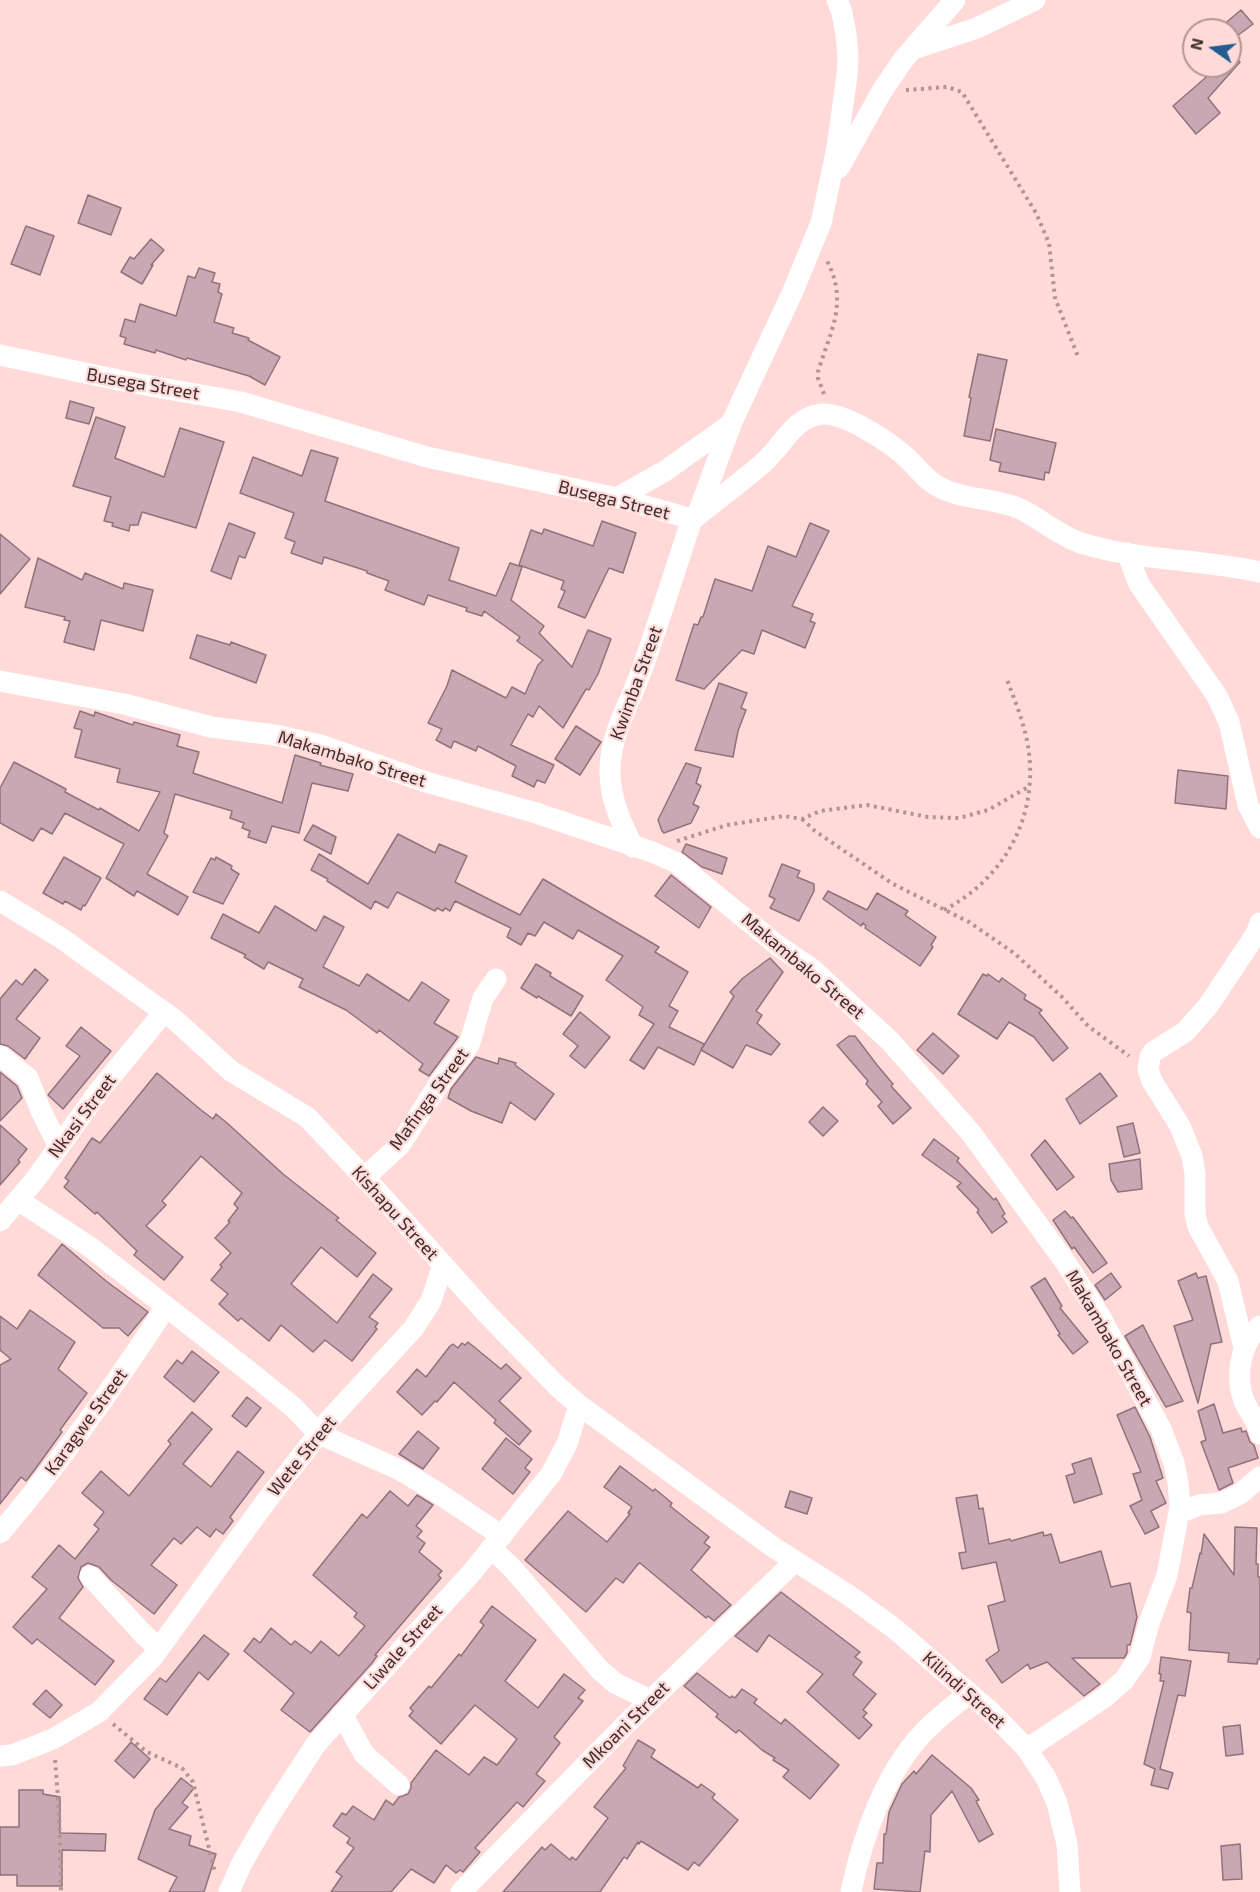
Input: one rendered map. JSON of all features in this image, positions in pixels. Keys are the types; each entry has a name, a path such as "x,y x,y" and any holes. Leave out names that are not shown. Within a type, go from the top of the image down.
{"street":[{"name":"Busega Street","path":"6,357 242,402 428,457 617,498 694,518 731,424 794,291 821,223 837,148 848,56 842,13 837,0"},
{"path":"830,184 882,91 912,49 955,0"},
{"path":"912,49 977,28 1035,0"},
{"path":"0,339 6,357"},
{"path":"694,518 767,460 798,424 809,417 822,414 839,417 884,440 912,462 924,477 943,489 1017,507 1047,527 1080,542 1127,553 1260,572"},
{"path":"617,498 665,471 731,424"},
{"name":"Kwimba Street","path":"643,849 621,820 614,799 610,770 612,749 619,723 641,672 694,518"},
{"path":"1127,553 1139,584 1217,696 1229,722 1248,805 1260,828"},
{"name":"Makambako Street","path":"0,681 124,704 211,728 275,735 320,745 426,782 588,829 643,849 677,863 777,945 812,969 845,997 890,1041 971,1133 1066,1263 1101,1318 1161,1430 1174,1463 1178,1483 1179,1513 1167,1575 1149,1623 1140,1657 1124,1680 1105,1697 1027,1749"},
{"name":"Kishapu Street","path":"0,901 61,938 175,1020 231,1071 306,1117 557,1386 579,1405 773,1547"},
{"path":"1260,923 1256,934 1208,1006 1185,1032 1153,1052 1149,1057 1148,1069 1152,1081 1180,1126 1192,1155 1195,1174 1195,1214 1198,1227 1228,1281 1244,1348 1240,1376 1242,1391 1245,1403 1256,1418 1260,1434"},
{"name":"Mafinga Street","path":"364,1178 400,1145 439,1084 469,1045 483,998 496,979"},
{"name":"Nkasi Street","path":"0,1221 59,1147 99,1091 164,1012"},
{"path":"0,1056 28,1078 59,1147"},
{"path":"18,1200 90,1247 166,1306 255,1376 292,1407 319,1434 400,1470 435,1491 496,1542 513,1569 600,1670 615,1683 650,1700"},
{"name":"Wete Street","path":"0,1756 12,1755 53,1739 99,1712 159,1648 259,1509 319,1434 413,1329 431,1301 443,1265"},
{"name":"Karagwe Street","path":"0,1533 37,1490 124,1371 166,1306"},
{"path":"1244,1348 1260,1326"},
{"name":"Liwale Street","path":"223,1886 242,1863 315,1744 496,1542 551,1474 567,1444 579,1405"},
{"path":"1179,1513 1199,1505 1221,1503 1240,1494 1260,1477"},
{"name":"Kilindi Street","path":"773,1547 847,1594 895,1629 969,1693 1027,1749 1046,1778 1057,1803 1067,1844 1070,1892"},
{"name":"Mkoani Street","path":"461,1892 650,1700 795,1561"},
{"path":"90,1576 144,1635 159,1648"},
{"path":"851,1892 874,1814 900,1764 923,1733 969,1693"},
{"path":"342,1714 364,1754 399,1785"}],"path":[{"path":"882,91 947,87 962,92 1036,213 1049,243 1055,298 1079,358"},
{"path":"814,241 833,272 837,291 838,311 822,357 818,378 821,389 839,417"},
{"path":"944,910 960,902 990,877 1017,836 1027,808 1030,786 1029,753 1021,718 1006,677"},
{"path":"802,819 820,810 867,805 928,817 959,818 988,810 1030,786"},
{"path":"643,849 727,825 784,816 802,819 815,831 893,884 969,922 1014,953 1062,997 1088,1026 1148,1069"},
{"path":"99,1712 147,1752 182,1768 193,1782 223,1886"},
{"path":"53,1739 59,1811 61,1892"}],"building":[{"path":"1241,10 1253,24 1242,32 1242,18 1232,18"},
{"path":"1205,78 1226,78 1208,98 1220,113 1196,134 1173,106"},
{"path":"88,195 121,208 111,235 78,223"},
{"path":"26,226 54,236 40,275 11,264"},
{"path":"151,239 164,250 151,265 153,265 142,284 121,272 130,257 134,259"},
{"path":"199,268 215,273 212,282 220,284 218,292 222,294 214,322 234,328 232,333 249,338 248,340 280,357 265,385 249,376 156,350 155,353 124,344 126,338 120,336 125,319 135,322 140,304 176,316 188,276 195,278"},
{"path":"978,354 1007,360 990,441 964,436"},
{"path":"70,401 94,408 89,424 66,418"},
{"path":"96,417 125,427 115,458 164,477 180,428 224,442 196,528 142,512 138,525 130,525 129,531 104,521 111,497 73,486"},
{"path":"996,429 1056,443 1049,473 1045,472 1044,480 999,471 1001,463 990,460"},
{"path":"311,450 338,458 325,501 459,548 449,580 496,596 510,563 522,567 511,600 544,626 539,633 572,667 588,630 611,639 598,674 589,690 586,689 563,728 539,706 533,717 528,714 511,745 554,765 545,783 537,780 534,787 512,776 516,766 478,746 476,751 454,741 451,748 436,740 442,729 428,723 447,686 452,670 506,698 512,687 525,694 538,665 543,660 517,641 520,637 484,611 482,616 466,611 467,608 428,595 424,605 385,590 389,581 367,573 367,571 324,557 322,564 291,553 295,542 285,538 294,513 240,493 253,457 302,476"},
{"path":"602,521 636,533 623,573 609,568 585,618 558,607 565,591 561,589 564,581 519,565 531,530 542,534 544,529 593,546"},
{"path":"229,523 255,533 245,558 239,556 231,579 211,571"},
{"path":"810,523 829,531 792,606 813,614 810,621 815,623 805,648 762,630 754,654 742,650 704,689 676,680 694,624 698,625 703,617 715,579 752,591 768,546 796,557"},
{"path":"0,534 30,559 0,594"},
{"path":"38,558 82,580 85,573 123,589 124,583 153,590 143,631 101,620 94,650 64,642 70,621 64,620 65,617 25,607"},
{"path":"197,635 230,645 231,642 266,655 256,683 190,658"},
{"path":"719,683 747,693 741,708 746,710 738,731 733,757 695,750"},
{"path":"80,711 94,716 95,712 133,725 134,722 180,735 177,746 199,752 193,773 282,803 295,755 353,774 348,791 312,783 299,833 272,826 266,843 248,837 250,831 242,828 244,823 230,818 232,811 175,794 164,833 168,836 147,874 188,897 178,915 137,891 134,896 106,878 124,844 65,813 52,834 41,828 33,841 0,823 0,788 14,762 139,831 160,792 117,782 120,769 75,757 82,730 74,728"},
{"path":"576,726 601,742 580,775 555,759"},
{"path":"686,763 701,768 696,783 701,786 693,804 699,807 691,823 664,833 658,820"},
{"path":"1178,770 1228,776 1226,809 1175,803"},
{"path":"313,825 336,837 331,854 304,840"},
{"path":"398,834 435,853 439,844 467,856 455,882 520,915 543,879 659,947 655,952 688,972 669,1006 678,1011 669,1027 704,1044 694,1065 658,1047 644,1069 630,1060 654,1024 639,1015 643,1007 606,980 623,956 578,930 573,939 544,922 535,936 528,933 521,945 507,937 511,928 455,901 450,911 437,908 435,911 397,892 388,908 375,901 371,909 311,870 319,854 368,884"},
{"path":"686,844 727,858 722,874 702,867 682,852"},
{"path":"64,857 101,878 81,910 65,901 63,904 43,893"},
{"path":"216,857 232,866 231,869 239,874 223,904 193,892 211,858 215,860"},
{"path":"782,864 800,871 797,877 814,884 814,891 799,921 770,908 775,899 769,896"},
{"path":"671,875 711,907 699,928 655,896"},
{"path":"828,891 867,910 877,893 908,911 905,915 936,937 931,945 933,947 920,966 865,928 863,923 861,926 823,899"},
{"path":"275,906 316,931 324,916 344,927 323,967 359,986 367,974 409,1001 422,982 449,1000 434,1023 458,1037 429,1076 419,1070 423,1064 379,1030 377,1033 346,1010 299,987 303,979 268,962 264,969 244,957 246,955 211,938 223,914 259,933"},
{"path":"770,958 783,972 756,1011 762,1015 757,1023 780,1044 771,1055 746,1045 733,1068 701,1050 734,996 730,992 743,978"},
{"path":"536,964 551,973 550,976 583,996 571,1016 521,988"},
{"path":"35,969 48,980 16,1019 40,1038 25,1059 8,1046 0,1044 0,999 16,980 22,985"},
{"path":"983,974 987,976 988,974 999,982 1002,978 1026,995 1024,999 1042,1010 1039,1013 1068,1048 1053,1061 1034,1037 1009,1022 997,1039 958,1014"},
{"path":"580,1012 610,1037 585,1068 570,1056 578,1046 563,1034"},
{"path":"81,1027 111,1051 63,1109 48,1095 80,1056 66,1046"},
{"path":"933,1033 959,1056 943,1074 917,1050"},
{"path":"849,1036 855,1036 893,1084 891,1086 911,1108 893,1124 878,1106 882,1102 866,1084 868,1081 837,1045"},
{"path":"476,1057 498,1064 499,1058 516,1063 515,1065 554,1094 535,1120 510,1102 502,1123 471,1111 448,1098 451,1089"},
{"path":"0,1072 17,1086 22,1098 0,1121"},
{"path":"157,1073 213,1119 216,1114 227,1123 283,1174 339,1218 336,1220 376,1253 357,1277 321,1247 291,1284 337,1323 373,1274 392,1289 369,1317 378,1323 375,1327 377,1329 352,1361 325,1340 313,1352 281,1325 269,1341 241,1318 238,1321 219,1304 228,1294 211,1280 231,1253 215,1238 230,1222 228,1221 238,1208 234,1204 242,1193 201,1156 162,1201 166,1205 146,1226 183,1257 164,1280 134,1255 137,1251 97,1212 95,1214 64,1187 69,1181 65,1178 92,1138 100,1143"},
{"path":"1100,1073 1117,1096 1080,1124 1066,1099"},
{"path":"823,1107 838,1121 823,1136 809,1122"},
{"path":"1133,1123 1140,1153 1124,1157 1117,1127"},
{"path":"0,1125 27,1149 18,1160 20,1162 0,1185"},
{"path":"934,1139 959,1158 957,1161 994,1200 996,1198 1005,1214 1002,1216 1007,1222 992,1233 977,1212 979,1210 957,1187 961,1183 922,1155"},
{"path":"1045,1140 1074,1177 1057,1190 1031,1155"},
{"path":"1140,1159 1142,1189 1118,1192 1111,1180 1109,1164"},
{"path":"1065,1211 1071,1218 1073,1217 1107,1263 1093,1273 1074,1247 1072,1249 1053,1220"},
{"path":"62,1244 148,1312 128,1336 119,1328 103,1328 38,1275"},
{"path":"1111,1273 1121,1287 1105,1300 1095,1285"},
{"path":"1196,1273 1198,1278 1206,1276 1222,1342 1211,1344 1198,1403 1174,1326 1193,1320 1178,1281"},
{"path":"1045,1278 1062,1306 1060,1308 1088,1342 1073,1354 1058,1335 1060,1334 1031,1287"},
{"path":"30,1310 75,1342 58,1369 87,1393 26,1481 21,1477 0,1504 0,1365 11,1359 0,1350 0,1316 17,1329"},
{"path":"1143,1325 1183,1401 1166,1407 1125,1336"},
{"path":"468,1342 501,1369 506,1364 521,1378 499,1401 531,1431 519,1445 494,1423 496,1420 454,1382 422,1415 397,1392 417,1369 426,1377 450,1346 453,1344 458,1348 462,1343 465,1345"},
{"path":"192,1351 219,1372 194,1402 164,1377 177,1360 182,1364"},
{"path":"247,1397 261,1408 246,1427 232,1416"},
{"path":"1214,1404 1223,1433 1241,1428 1242,1432 1246,1431 1258,1458 1228,1468 1233,1483 1219,1490 1201,1442 1206,1440 1198,1411"},
{"path":"1135,1407 1150,1437 1163,1478 1156,1481 1166,1503 1151,1511 1159,1527 1145,1534 1130,1506 1142,1500 1133,1474 1141,1472 1117,1415"},
{"path":"192,1412 212,1429 183,1464 211,1487 238,1451 264,1472 230,1517 233,1521 223,1534 216,1529 210,1537 197,1527 181,1544 174,1538 151,1565 177,1585 154,1614 111,1580 99,1567 88,1563 81,1567 78,1578 83,1587 59,1618 114,1661 95,1685 37,1639 32,1644 13,1627 47,1589 32,1577 59,1545 75,1559 99,1529 94,1525 104,1512 82,1493 101,1471 129,1496 171,1444 168,1441"},
{"path":"418,1431 439,1448 423,1469 399,1454"},
{"path":"506,1438 532,1459 525,1468 530,1472 513,1494 482,1469"},
{"path":"1091,1458 1102,1494 1074,1503 1066,1476 1075,1473 1072,1464"},
{"path":"620,1466 653,1491 655,1489 672,1503 670,1506 709,1537 704,1543 710,1547 691,1570 731,1605 714,1621 708,1616 706,1618 640,1563 623,1583 616,1578 586,1612 525,1560 568,1511 607,1542 630,1514 628,1513 632,1507 604,1487"},
{"path":"390,1491 408,1506 417,1495 433,1505 416,1526 422,1531 417,1537 425,1543 419,1552 442,1571 438,1575 441,1578 375,1655 377,1656 372,1663 310,1732 281,1710 294,1693 244,1651 254,1638 260,1643 271,1628 291,1645 295,1641 311,1653 321,1641 339,1656 365,1626 354,1617 357,1613 313,1575 362,1514 367,1518"},
{"path":"790,1491 812,1498 807,1514 785,1507"},
{"path":"977,1495 979,1509 983,1508 989,1544 1010,1539 1011,1541 1043,1532 1044,1536 1051,1534 1060,1563 1101,1551 1111,1587 1130,1583 1137,1617 1124,1658 1072,1658 1100,1684 1084,1696 1047,1662 1030,1669 1028,1664 1002,1683 986,1660 999,1651 988,1606 1005,1601 996,1562 962,1569 959,1553 966,1552 956,1498"},
{"path":"1235,1527 1257,1528 1256,1564 1258,1564 1258,1577 1260,1577 1260,1659 1257,1664 1228,1662 1229,1653 1189,1650 1191,1613 1187,1612 1190,1588 1192,1588 1201,1554 1204,1534 1234,1575"},
{"path":"781,1592 860,1652 855,1657 862,1662 853,1675 876,1694 863,1710 867,1713 863,1717 872,1725 859,1739 807,1692 823,1674 769,1635 757,1652 735,1636"},
{"path":"492,1606 536,1640 505,1681 538,1708 564,1674 585,1690 578,1698 583,1701 554,1737 560,1743 536,1774 545,1781 523,1807 517,1802 475,1848 480,1852 463,1872 460,1870 456,1873 446,1865 434,1883 411,1869 391,1892 331,1892 342,1876 336,1872 354,1848 347,1843 350,1838 333,1826 342,1813 346,1815 353,1806 374,1820 386,1800 393,1805 399,1797 408,1794 411,1783 436,1750 469,1775 484,1757 497,1765 517,1739 475,1705 441,1744 409,1716 413,1711 410,1708 429,1686 431,1688 459,1654 461,1656 484,1625 480,1622"},
{"path":"204,1635 229,1654 208,1680 199,1672 167,1715 144,1699 160,1678 166,1682"},
{"path":"1161,1657 1191,1661 1185,1696 1178,1695 1160,1769 1173,1773 1168,1789 1151,1785 1155,1769 1144,1764 1164,1681 1160,1681 1161,1674 1159,1674"},
{"path":"697,1673 730,1698 732,1696 735,1698 742,1689 757,1699 754,1703 781,1724 785,1719 839,1765 810,1799 783,1777 789,1770 773,1760 775,1758 739,1730 736,1733 716,1717 718,1714 684,1686"},
{"path":"46,1690 62,1705 50,1718 33,1704"},
{"path":"1240,1725 1243,1754 1226,1756 1223,1727"},
{"path":"638,1740 655,1750 651,1757 698,1788 701,1784 715,1794 712,1798 738,1820 699,1866 694,1862 688,1870 641,1841 627,1859 624,1857 600,1892 503,1892 542,1847 545,1850 551,1844 570,1860 572,1857 576,1860 608,1818 594,1807 626,1768 623,1766"},
{"path":"131,1742 150,1759 134,1778 115,1761"},
{"path":"932,1755 971,1788 979,1800 976,1801 993,1834 979,1842 952,1791 931,1815 930,1852 925,1851 920,1892 874,1889 877,1863 883,1863 884,1834 886,1834 889,1812 902,1784 914,1771 916,1774"},
{"path":"181,1778 194,1788 182,1803 188,1807 169,1829 191,1836 189,1845 216,1854 204,1892 169,1892 177,1877 138,1859 155,1810"},
{"path":"19,1790 43,1790 43,1794 60,1797 60,1833 106,1834 105,1851 62,1850 62,1886 17,1886 17,1875 0,1875 0,1827 19,1827"},
{"path":"1240,1844 1242,1879 1223,1880 1221,1846"}]}
